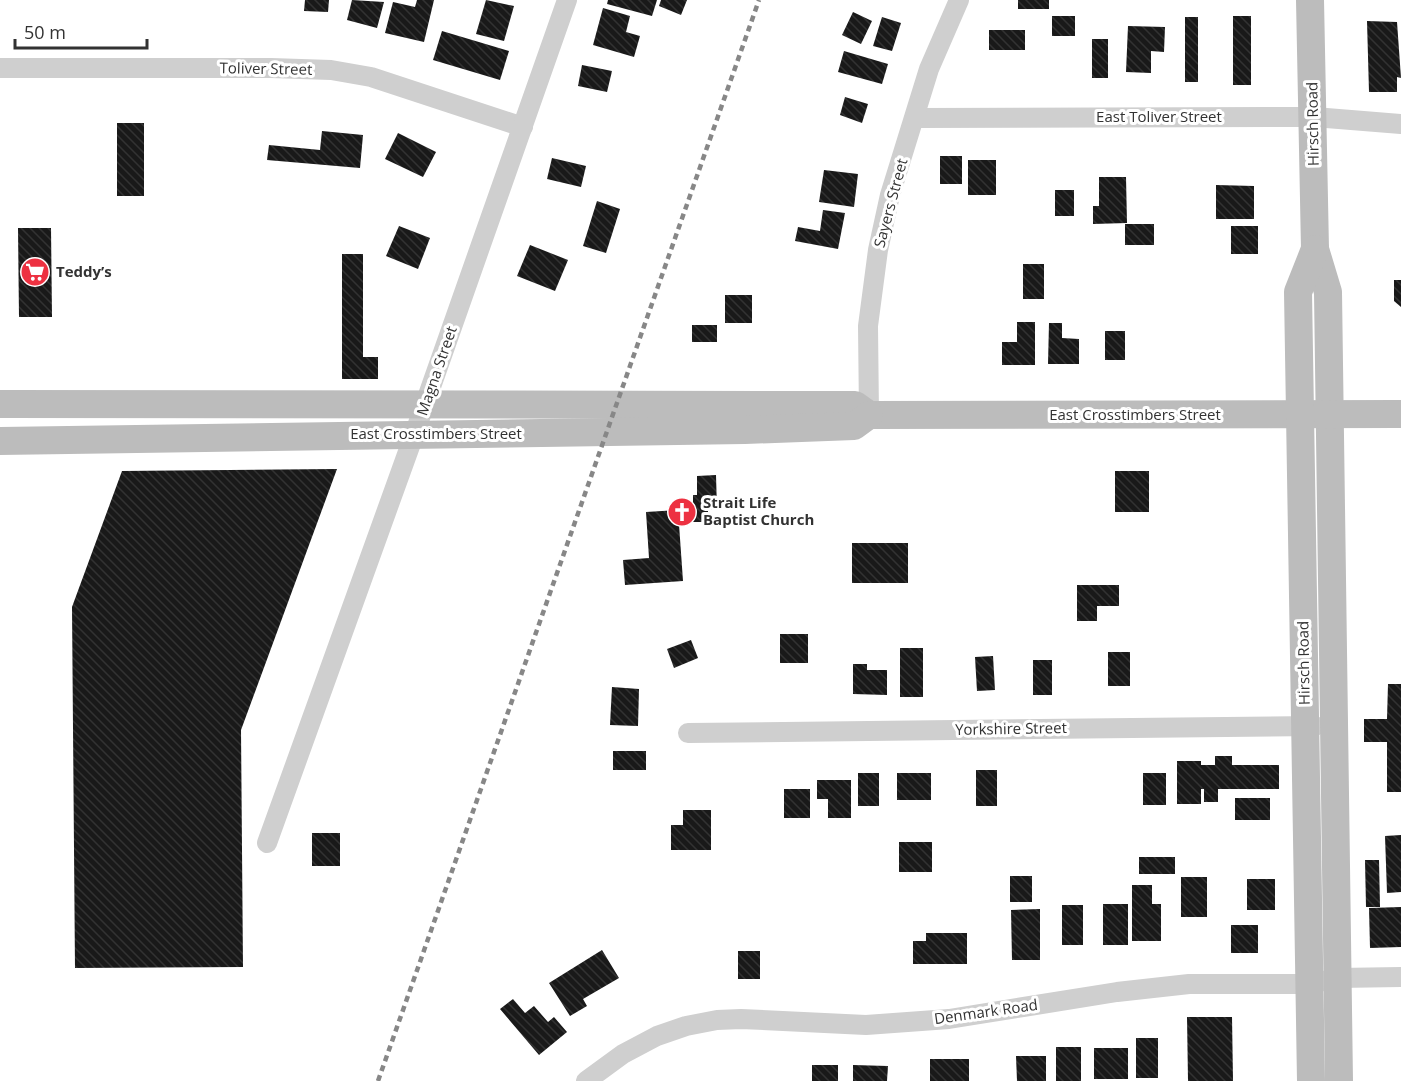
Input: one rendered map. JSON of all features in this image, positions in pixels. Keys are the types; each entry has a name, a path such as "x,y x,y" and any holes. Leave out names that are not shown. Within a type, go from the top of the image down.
{"main road":[{"name":"Hirsch Road","path":"1310,0 1315,249 1328,292 1339,1081"},
{"name":"Hirsch Road","path":"1311,1081 1298,292 1315,249"},
{"name":"East Crosstimbers Street","path":"0,404 855,405 869,415 1401,414"},
{"name":"East Crosstimbers Street","path":"0,441 604,433 854,426 869,415"}],"street":[{"name":"Magna Street","path":"267,843 567,0"},
{"name":"Sayers Street","path":"869,415 868,326 878,250 890,195 916,118 929,69 959,0"},
{"name":"Toliver Street","path":"0,68 332,70 371,78 523,127"},
{"name":"East Toliver Street","path":"916,118 1314,117 1401,124"},
{"name":"Yorkshire Street","path":"688,733 1334,726"},
{"name":"Denmark Road","path":"586,1081 622,1054 657,1036 686,1026 717,1020 741,1019 866,1025 949,1019 1117,992 1189,984 1309,984 1338,978 1401,977"}],"building":[{"path":"305,0 329,0 328,12 304,11"},
{"path":"352,0 384,2 377,28 347,20"},
{"path":"417,0 434,0 424,42 385,33 393,2 415,7"},
{"path":"486,0 514,6 504,41 476,34"},
{"path":"608,0 657,0 652,16 607,4"},
{"path":"661,0 687,0 681,15 659,6"},
{"path":"1018,0 1049,0 1049,9 1018,9"},
{"path":"603,8 630,16 626,32 640,36 634,57 593,45"},
{"path":"853,12 872,21 861,44 842,35"},
{"path":"1052,16 1075,16 1075,36 1052,36"},
{"path":"1233,16 1251,16 1251,85 1233,85"},
{"path":"882,17 901,23 892,51 873,46"},
{"path":"1185,17 1198,17 1198,82 1185,82"},
{"path":"1367,21 1397,22 1401,78 1397,77 1397,92 1369,92"},
{"path":"1128,26 1165,27 1164,52 1151,51 1151,73 1126,72"},
{"path":"989,30 1025,30 1025,50 989,50"},
{"path":"442,31 509,51 500,80 433,60"},
{"path":"1092,39 1108,39 1108,78 1092,78"},
{"path":"844,51 888,64 882,84 838,72"},
{"path":"582,65 612,71 607,92 578,86"},
{"path":"845,97 868,104 862,123 840,115"},
{"path":"117,123 144,123 144,196 117,196"},
{"path":"322,131 363,135 360,168 267,160 269,145 320,150"},
{"path":"398,133 436,152 423,177 385,159"},
{"path":"940,156 962,156 962,184 940,184"},
{"path":"552,158 586,166 581,187 547,179"},
{"path":"968,160 996,160 996,195 968,195"},
{"path":"824,170 858,174 854,207 819,202"},
{"path":"1099,177 1126,177 1127,223 1093,224 1093,206 1099,206"},
{"path":"1216,185 1254,186 1254,219 1216,219"},
{"path":"1055,190 1074,190 1074,216 1055,216"},
{"path":"597,201 620,209 606,253 583,246"},
{"path":"823,210 845,213 838,249 795,241 798,227 820,231"},
{"path":"1125,224 1154,224 1154,245 1125,245"},
{"path":"399,226 430,238 418,269 386,256"},
{"path":"1231,226 1258,226 1258,254 1231,254"},
{"name":"Teddy’s","path":"18,228 51,228 52,317 19,317"},
{"path":"530,245 568,260 555,291 517,276"},
{"path":"342,254 363,254 363,357 378,357 378,379 342,379"},
{"path":"1023,264 1044,264 1044,299 1023,299"},
{"path":"1394,280 1401,280 1401,307 1394,301"},
{"path":"725,295 752,295 752,323 725,323"},
{"path":"1017,322 1035,322 1035,365 1002,365 1002,342 1017,342"},
{"path":"1049,323 1062,323 1062,338 1079,339 1079,364 1048,364"},
{"path":"692,325 717,325 717,342 692,342"},
{"path":"1105,331 1125,331 1125,360 1105,360"},
{"path":"337,469 241,730 243,967 75,968 72,607 122,471"},
{"path":"1115,471 1149,471 1149,512 1115,512"},
{"path":"716,475 717,509 708,510 708,522 693,522 693,495 697,495 697,476"},
{"path":"678,510 683,581 625,585 623,560 649,558 646,512"},
{"path":"852,543 908,543 908,583 852,583"},
{"path":"1077,585 1119,585 1119,606 1097,606 1097,621 1077,621"},
{"path":"780,634 808,634 808,663 780,663"},
{"path":"691,640 698,658 674,668 667,649"},
{"path":"900,648 923,648 923,697 900,697"},
{"path":"1108,652 1130,652 1130,686 1108,686"},
{"path":"993,656 995,690 977,691 975,657"},
{"path":"1033,660 1052,660 1052,695 1033,695"},
{"path":"853,664 867,664 867,670 887,670 887,695 853,694"},
{"path":"1388,684 1401,684 1401,792 1387,792 1387,742 1364,742 1364,719 1387,719"},
{"path":"612,687 639,689 638,726 610,725"},
{"path":"613,751 646,751 646,770 613,770"},
{"path":"1215,756 1232,756 1232,765 1279,765 1279,789 1218,789 1218,802 1204,802 1204,789 1201,789 1201,804 1177,804 1177,761 1201,761 1201,765 1215,765"},
{"path":"976,770 997,770 997,806 976,806"},
{"path":"858,773 879,773 879,806 858,806"},
{"path":"897,773 931,773 931,800 897,800"},
{"path":"1143,773 1166,773 1166,805 1143,805"},
{"path":"817,780 851,780 851,818 828,818 828,799 817,799"},
{"path":"784,789 810,789 810,818 784,818"},
{"path":"1235,798 1270,798 1270,820 1235,820"},
{"path":"683,810 711,810 711,850 671,850 671,825 683,825"},
{"path":"312,833 340,833 340,866 312,866"},
{"path":"1401,835 1401,892 1387,893 1385,836"},
{"path":"899,842 932,842 932,872 899,872"},
{"path":"1139,857 1175,857 1175,874 1139,874"},
{"path":"1365,860 1379,860 1380,907 1366,907"},
{"path":"1010,876 1032,876 1032,902 1010,902"},
{"path":"1181,877 1207,877 1207,917 1181,917"},
{"path":"1247,879 1275,879 1275,910 1247,910"},
{"path":"1132,885 1152,885 1152,904 1161,904 1161,941 1132,941"},
{"path":"1103,904 1128,904 1128,945 1103,945"},
{"path":"1062,905 1083,905 1083,945 1062,945"},
{"path":"1401,907 1401,947 1370,948 1369,908"},
{"path":"1040,909 1040,960 1012,960 1011,910"},
{"path":"1231,925 1258,925 1258,953 1231,953"},
{"path":"926,933 967,933 967,964 913,964 913,941 926,941"},
{"path":"602,950 619,978 583,999 587,1006 570,1016 549,983"},
{"path":"738,951 760,951 760,979 738,979"},
{"path":"513,999 525,1013 534,1006 548,1022 554,1017 567,1032 539,1055 500,1009"},
{"path":"1187,1017 1232,1017 1233,1081 1188,1081"},
{"path":"1136,1038 1158,1038 1158,1078 1136,1078"},
{"path":"1056,1047 1081,1047 1081,1081 1056,1081"},
{"path":"1094,1048 1128,1048 1128,1079 1094,1079"},
{"path":"1016,1056 1046,1056 1046,1081 1017,1081"},
{"path":"930,1059 969,1059 969,1081 930,1081"},
{"path":"812,1065 838,1065 838,1081 812,1081"},
{"path":"853,1065 888,1066 887,1081 853,1081"}],"railway":[{"path":"378,1081 759,0"}],"place":[{"name":"Teddy’s","path":"35,272"},
{"name":"Strait Life Baptist Church","path":"682,512"}]}
